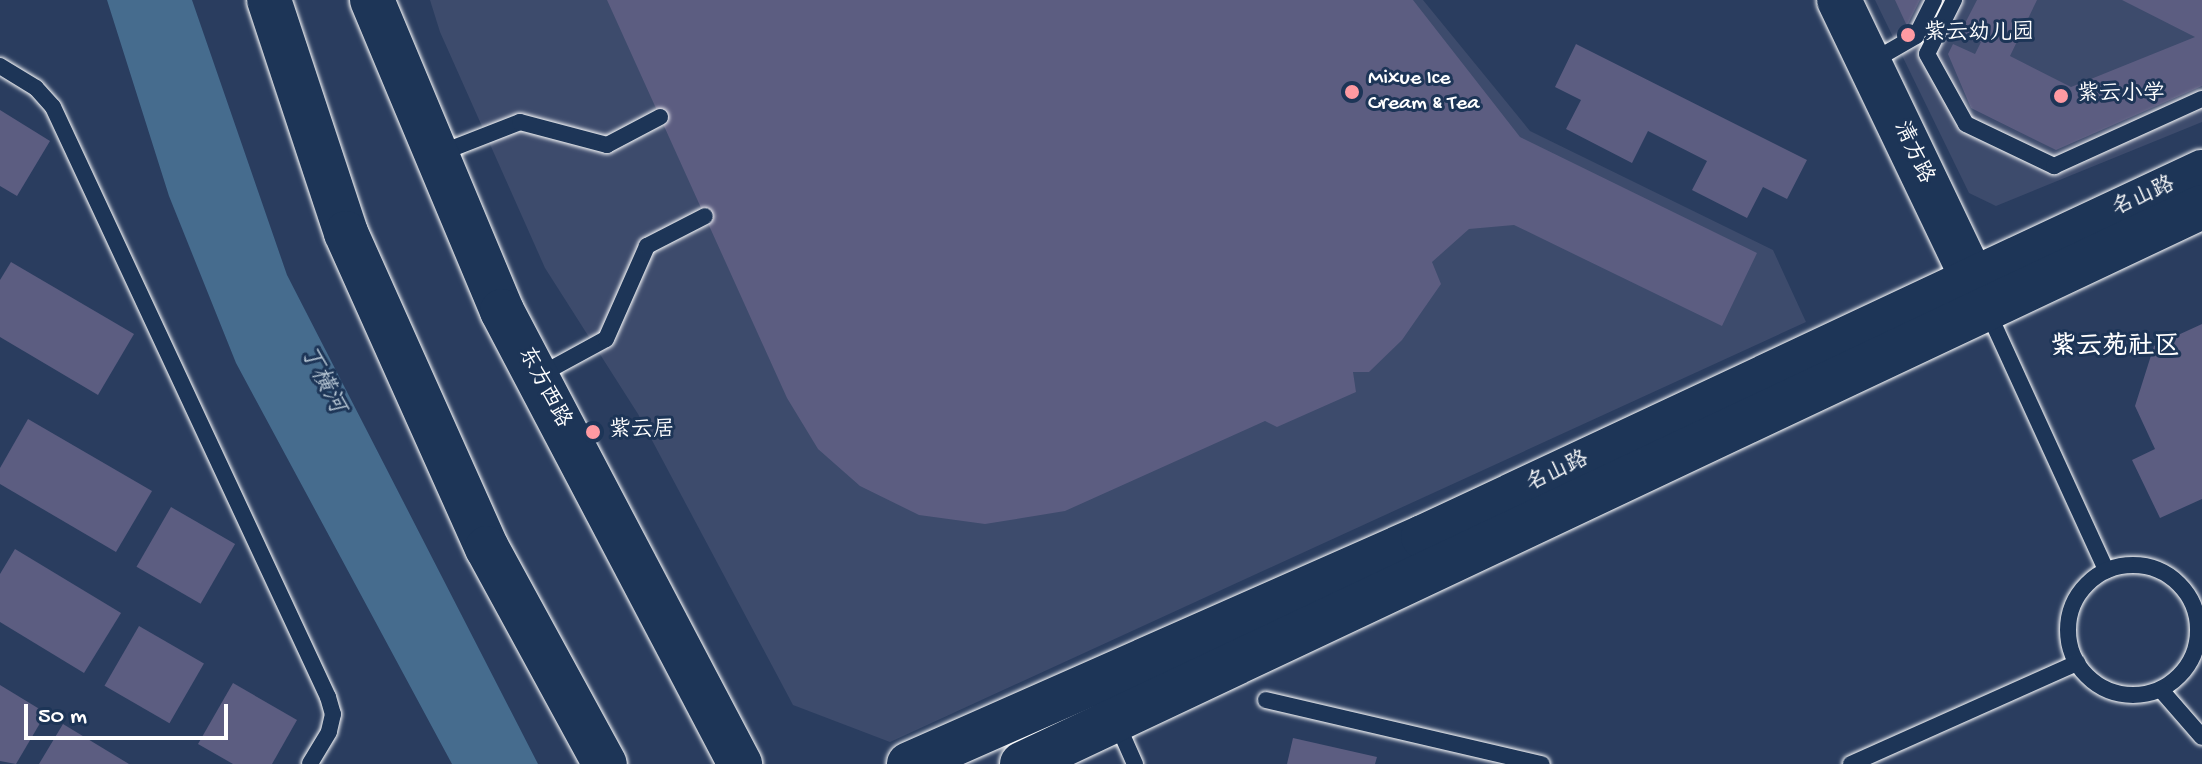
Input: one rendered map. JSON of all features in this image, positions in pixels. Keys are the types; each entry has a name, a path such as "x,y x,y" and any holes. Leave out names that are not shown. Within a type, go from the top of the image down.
{"street":[{"path":"269,0 346,233 487,548 605,764"},
{"name":"东方西路","path":"372,0 502,311 740,764"},
{"name":"清方路","path":"1839,0 1978,291"},
{"name":"名山路","path":"1022,764 1978,291 2202,172"},
{"name":"名山路","path":"909,764 1978,291 2202,207"}],"lane":[{"path":"1869,63 1916,36 1934,0"},
{"path":"1954,0 1927,54 1966,124 2054,166 2202,99"},
{"path":"0,66 36,88 53,107 328,697 333,714 329,732 310,764"},
{"path":"436,154 520,122 607,145 660,117"},
{"path":"537,377 606,339 647,246 705,216"},
{"path":"1978,291 2106,570"},
{"path":"2132,564 2158,569 2180,584 2199,618 2193,658 2180,677 2161,690 2139,695 2116,693 2095,684 2077,663 2068,637 2070,610 2084,586 2106,570 2132,564"},
{"path":"1851,764 2077,663"},
{"path":"2161,690 2202,737"},
{"path":"1266,700 1490,758 1542,764"},
{"path":"1115,720 1135,764"}],"shaded area":[{"path":"430,0 1423,0 1530,131 1773,250 1806,322 890,742 793,705 638,414 545,268 440,32"},
{"name":"紫云小学","path":"1875,0 2202,0 2202,122 1996,206 1969,193"}],"water":[{"name":"丁横河","path":"107,0 192,0 287,275 538,764 452,764 236,363 169,196"}],"building":[{"path":"607,0 1413,0 1520,137 1757,253 1722,326 1514,225 1469,229 1432,262 1441,284 1402,340 1369,372 1353,372 1356,392 1277,427 1265,421 1065,511 985,524 919,515 860,486 818,449 787,398"},
{"path":"1895,0 1920,0 1907,26"},
{"path":"1977,0 2037,0 2010,56 2071,87 2195,37 2122,0 2202,0 2202,86 2056,150 1971,108 1948,54 1953,44 1975,54 1981,42 1961,31"},
{"path":"1576,44 1807,160 1787,199 1763,187 1747,218 1692,190 1707,161 1648,131 1632,163 1566,129 1581,100 1555,87"},
{"path":"0,110 50,141 17,196 0,186"},
{"path":"11,262 134,334 98,395 0,337 0,280"},
{"path":"2202,324 2202,499 2160,518 2132,460 2155,449 2135,406 2154,346"},
{"path":"28,419 152,491 116,552 0,484 0,468"},
{"path":"171,507 235,544 201,604 136,567"},
{"path":"15,549 121,613 84,673 0,622 0,574"},
{"path":"139,626 204,664 169,723 104,686"},
{"path":"233,683 297,720 272,764 233,764 198,744"},
{"path":"0,685 46,713 16,764 0,761"},
{"path":"63,724 129,764 39,764"},
{"path":"1293,738 1377,757 1375,764 1287,764"}],"place":[{"name":"紫云幼儿园","path":"1908,35"},
{"name":"Mixue Ice Cream & Tea","path":"1352,92"},
{"name":"紫云小学","path":"2061,96"},
{"name":"紫云居","path":"593,432"}],"district":[{"name":"紫云苑社区","path":"2115,349"}]}
